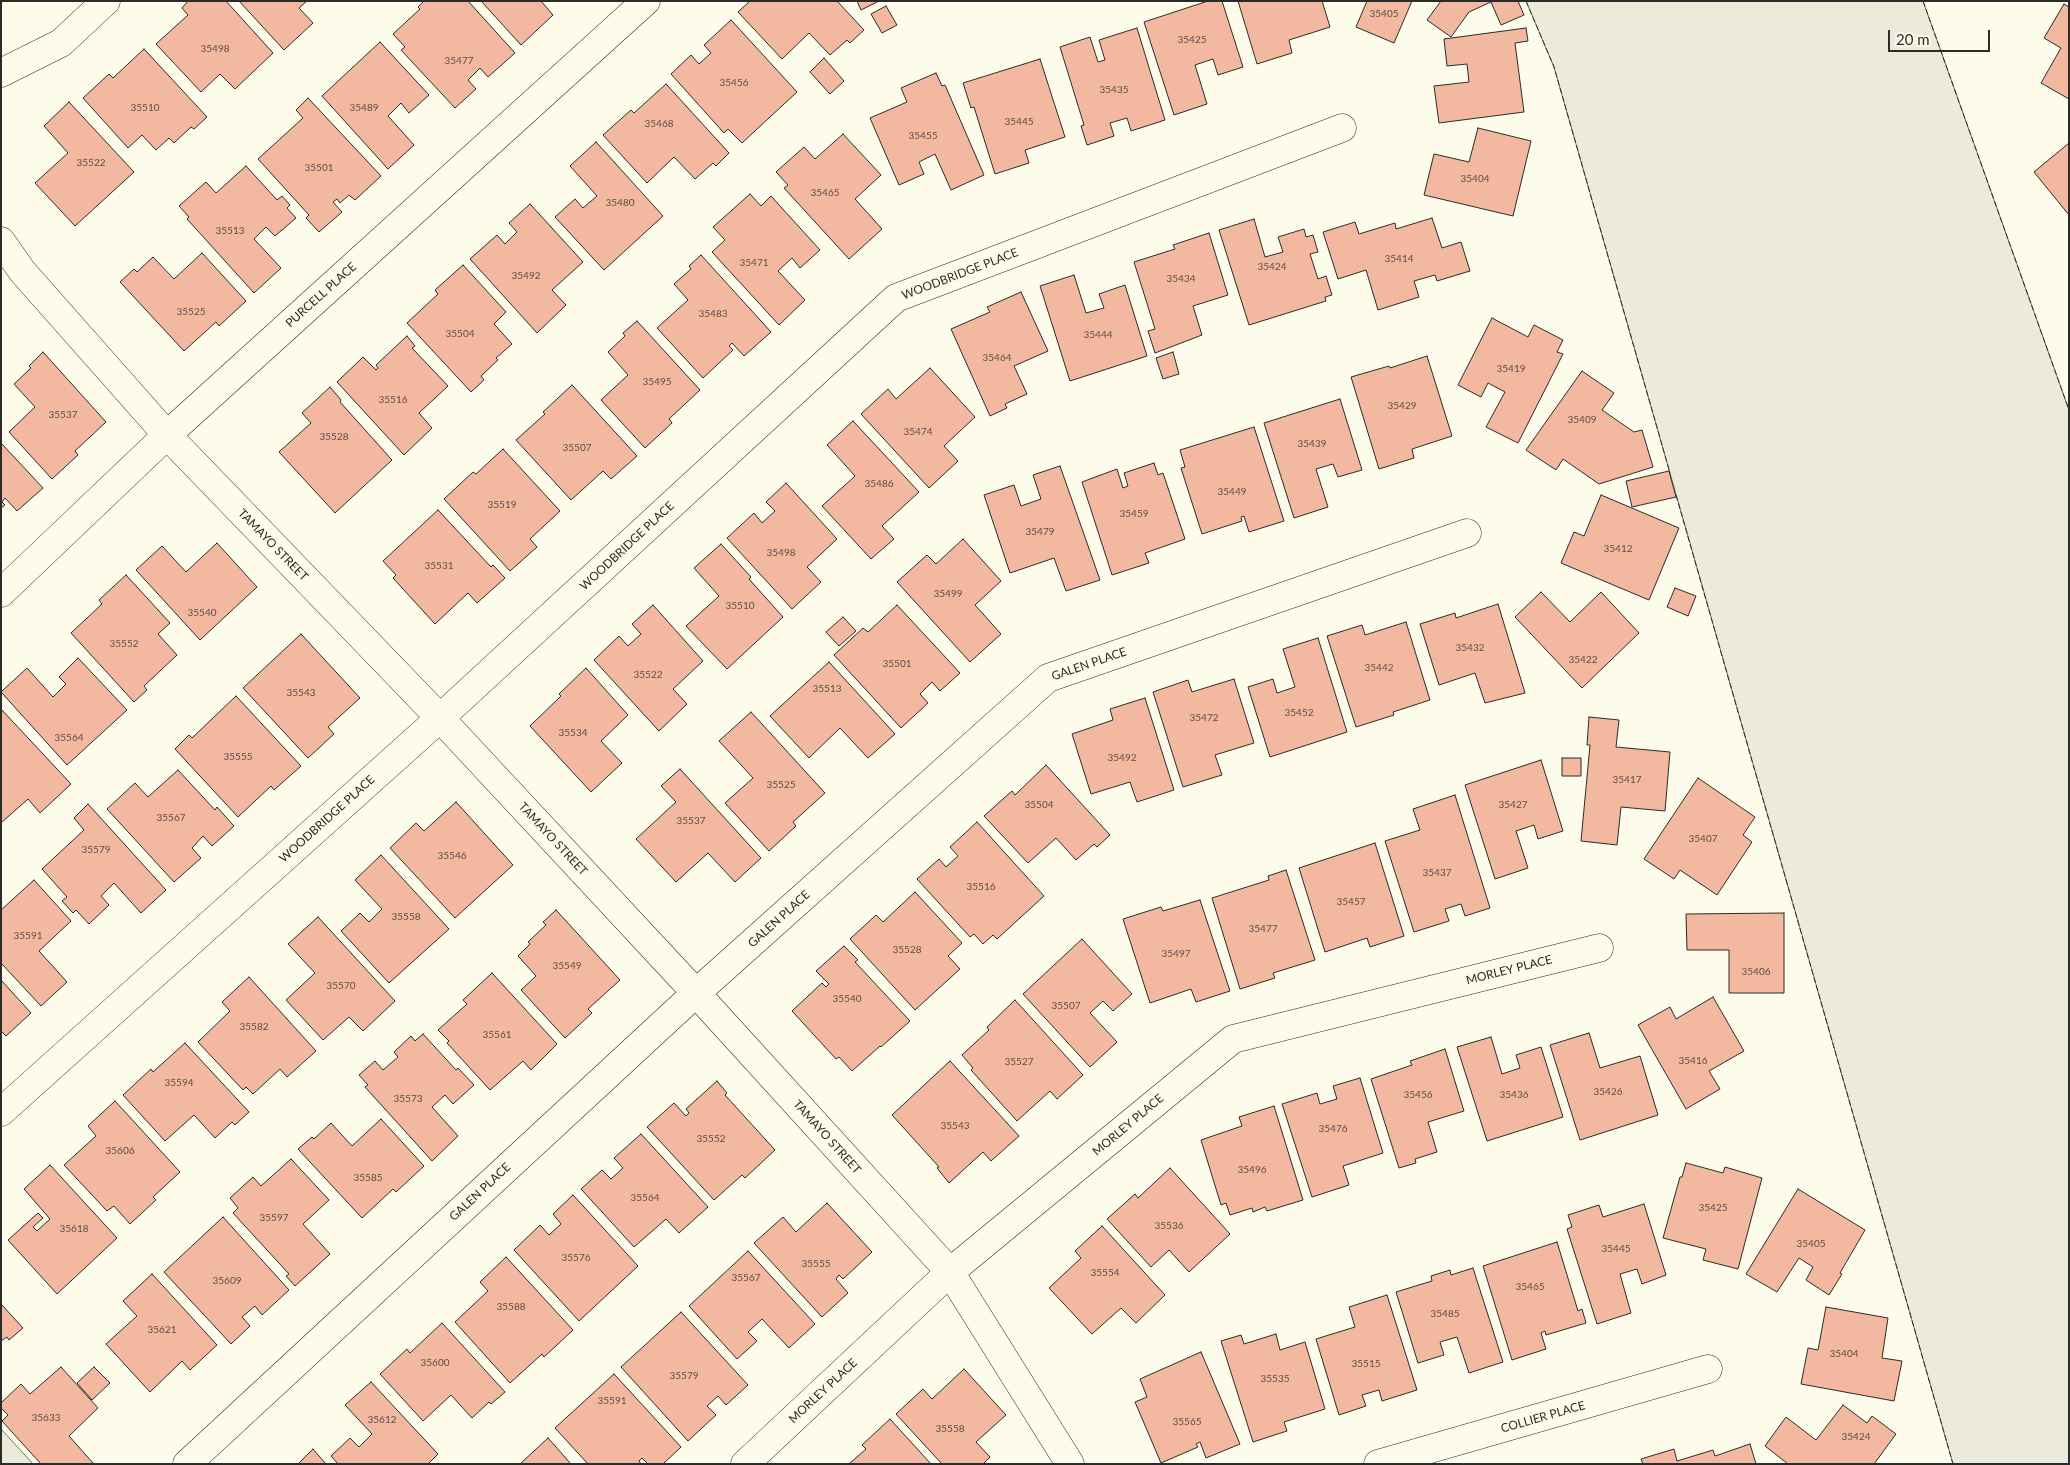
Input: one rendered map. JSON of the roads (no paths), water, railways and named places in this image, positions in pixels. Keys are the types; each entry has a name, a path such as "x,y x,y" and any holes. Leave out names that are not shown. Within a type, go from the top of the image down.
{"street":[{"path":"1,73 61,43 106,1"},
{"name":"PURCELL PLACE","path":"1,593 167,435 646,1"},
{"name":"WOODBRIDGE PLACE","path":"1,1112 440,718 896,298 1342,128"},
{"name":"TAMAYO STREET","path":"1,241 22,271 167,435 440,718 696,993 950,1272 1070,1464"},
{"name":"GALEN PLACE","path":"187,1464 696,993 1048,678 1467,533"},
{"name":"MORLEY PLACE","path":"745,1464 950,1272 1233,1038 1599,948"},
{"name":"COLLIER PLACE","path":"1378,1464 1708,1370"}]}
